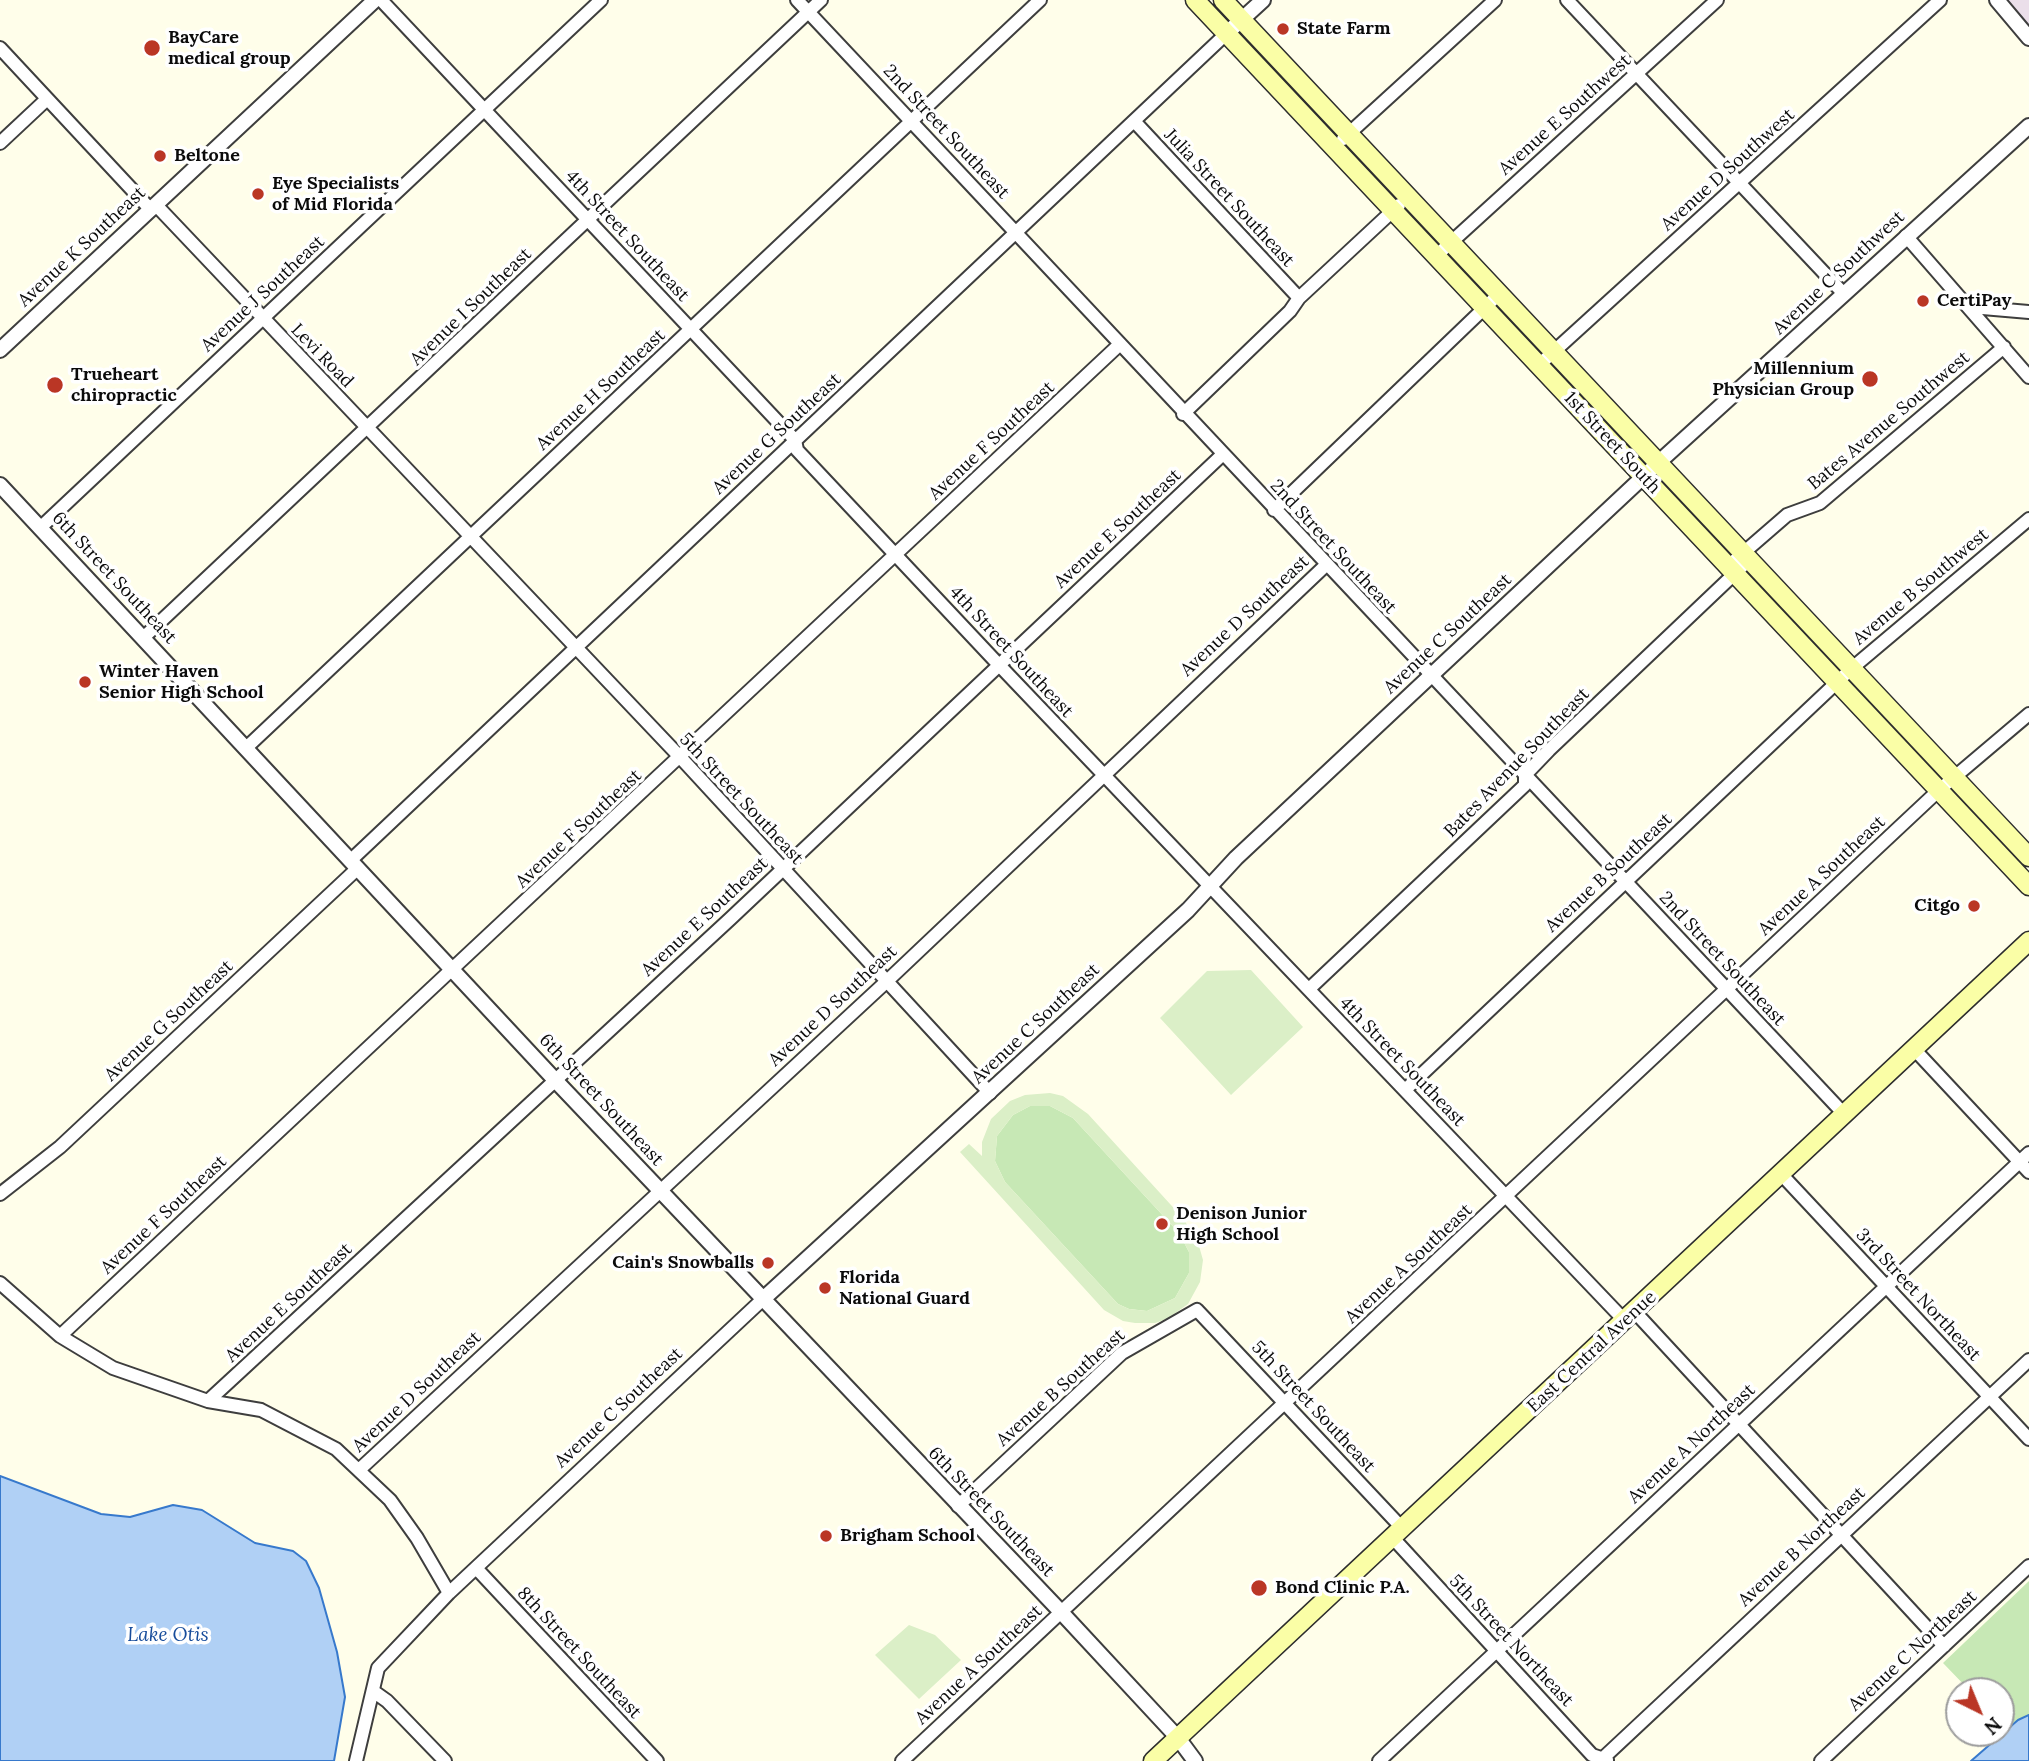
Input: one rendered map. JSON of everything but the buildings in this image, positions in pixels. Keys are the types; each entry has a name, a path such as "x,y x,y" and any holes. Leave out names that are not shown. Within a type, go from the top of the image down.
{"main road":[{"name":"1st Street South","path":"1195,0 2029,886"},
{"name":"1st Street South","path":"1223,0 2029,857"},
{"name":"East Central Avenue","path":"1153,1761 2029,941"}],"street":[{"name":"Avenue J Southeast","path":"40,528 601,0"},
{"name":"2nd Street Southeast","path":"797,0 1183,414 1845,1115"},
{"name":"Avenue I Southeast","path":"143,638 821,0"},
{"name":"Avenue H Southeast","path":"246,748 467,534 691,330 1040,0"},
{"path":"1227,33 1263,0"},
{"path":"1334,148 1495,0"},
{"path":"1567,0 1844,294"},
{"name":"Avenue E Southwest","path":"1436,256 1717,0"},
{"name":"Avenue D Southwest","path":"1539,365 1940,0"},
{"path":"1997,0 2029,38"},
{"name":"4th Street Southeast","path":"374,1 485,110 795,440 797,450 1104,776 1507,1198 1739,1424 1944,1646"},
{"name":"Avenue K Southeast","path":"0,350 374,1"},
{"name":"Avenue G Southeast","path":"0,1194 60,1147 795,440 1227,33"},
{"path":"0,48 154,207"},
{"path":"0,143 47,99"},
{"name":"Julia Street Southeast","path":"1134,121 1299,299"},
{"name":"Avenue C Southwest","path":"1644,477 2029,126"},
{"path":"1183,414 1290,311 1299,299 1409,197"},
{"name":"Levi Road","path":"154,207 467,534"},
{"path":"1906,236 2029,377"},
{"path":"1274,510 1499,294"},
{"path":"1970,307 2029,312"},
{"name":"Avenue F Southeast","path":"60,1336 681,758 1119,345"},
{"name":"Bates Avenue Southwest","path":"1745,557 1787,515 1820,503 2004,346"},
{"name":"Avenue E Southeast","path":"208,1401 782,869 1222,455"},
{"name":"Avenue C Southeast","path":"356,1761 378,1668 449,1593 762,1300 1188,909 1209,886 1644,477"},
{"name":"6th Street Southeast","path":"0,485 762,1300 1061,1612 1178,1738 1195,1761"},
{"name":"Avenue B Southwest","path":"1837,682 2029,519"},
{"name":"5th Street Southeast","path":"467,534 681,758 990,1093"},
{"name":"Bates Avenue Southeast","path":"1309,989 1525,785 1525,775 1745,557"},
{"name":"Avenue D Southeast","path":"360,1469 886,982 1326,565"},
{"name":"Avenue B Southeast","path":"1405,1090 1837,682"},
{"name":"Avenue A Southeast","path":"902,1761 1507,1198 1938,791 2029,714"},
{"path":"1915,1050 2024,1157 2029,1172"},
{"name":"Avenue A Northeast","path":"1379,1761 2024,1157"},
{"name":"3rd Street Northeast","path":"1782,1175 2029,1439"},
{"path":"0,1283 60,1336 113,1368 208,1401 261,1410 336,1449 360,1469 404,1518 449,1593"},
{"name":"5th Street Southeast","path":"1197,1310 1398,1533"},
{"name":"Avenue B Southeast","path":"958,1506 1122,1353 1197,1310"},
{"name":"Avenue B Northeast","path":"1604,1760 2029,1360"},
{"name":"5th Street Northeast","path":"1398,1533 1496,1651 1592,1755 1604,1760"},
{"name":"Avenue C Northeast","path":"1821,1761 2029,1566"},
{"name":"8th Street Southeast","path":"476,1568 657,1761"},
{"path":"373,1691 387,1701 446,1761"}],"shaded area":[{"path":"2004,0 2029,0 2029,30"}],"green space":[{"path":"1251,970 1303,1027 1231,1095 1160,1018 1207,971"},
{"path":"1050,1093 1063,1096 1088,1114 1181,1216 1197,1239 1203,1260 1200,1282 1188,1304 1167,1319 1155,1323 1135,1323 1123,1321 1104,1310 960,1152 969,1144 982,1156 982,1142 991,1119 1010,1101 1025,1095","holes":["1030,1106 1050,1106 1073,1118 1179,1233 1189,1252 1189,1273 1175,1298 1147,1311 1129,1309 1118,1304 1005,1182 995,1161 997,1136 1013,1115"]},
{"path":"1030,1106 1050,1106 1073,1118 1179,1233 1189,1252 1189,1273 1175,1298 1147,1311 1129,1309 1118,1304 1005,1182 995,1161 997,1136 1013,1115"},
{"path":"2029,1581 2029,1715 2015,1724 2015,1677 1956,1677 1943,1663"},
{"path":"909,1625 935,1635 961,1660 919,1699 875,1655"}],"water":[{"name":"Lake Otis","path":"0,1476 101,1514 130,1517 173,1505 202,1510 255,1543 293,1551 306,1561 319,1588 337,1652 345,1697 334,1761 0,1761"},
{"path":"2029,1715 2029,1761 1971,1761 1987,1747 2015,1747 2015,1723"}],"place":[{"name":"State Farm","path":"1283,29"},
{"name":"BayCare medical group","path":"152,48"},
{"name":"Beltone","path":"160,156"},
{"name":"Eye Specialists of Mid Florida","path":"258,194"},
{"name":"CertiPay","path":"1923,301"},
{"name":"Millennium Physician Group","path":"1870,379"},
{"name":"Trueheart chiropractic","path":"55,385"},
{"name":"Winter Haven Senior High School","path":"85,682"},
{"name":"Citgo","path":"1974,906"},
{"name":"Denison Junior High School","path":"1162,1224"},
{"name":"Cain's Snowballs","path":"768,1263"},
{"name":"Florida National Guard","path":"825,1288"},
{"name":"Brigham School","path":"826,1536"},
{"name":"Bond Clinic P.A.","path":"1259,1588"}]}
